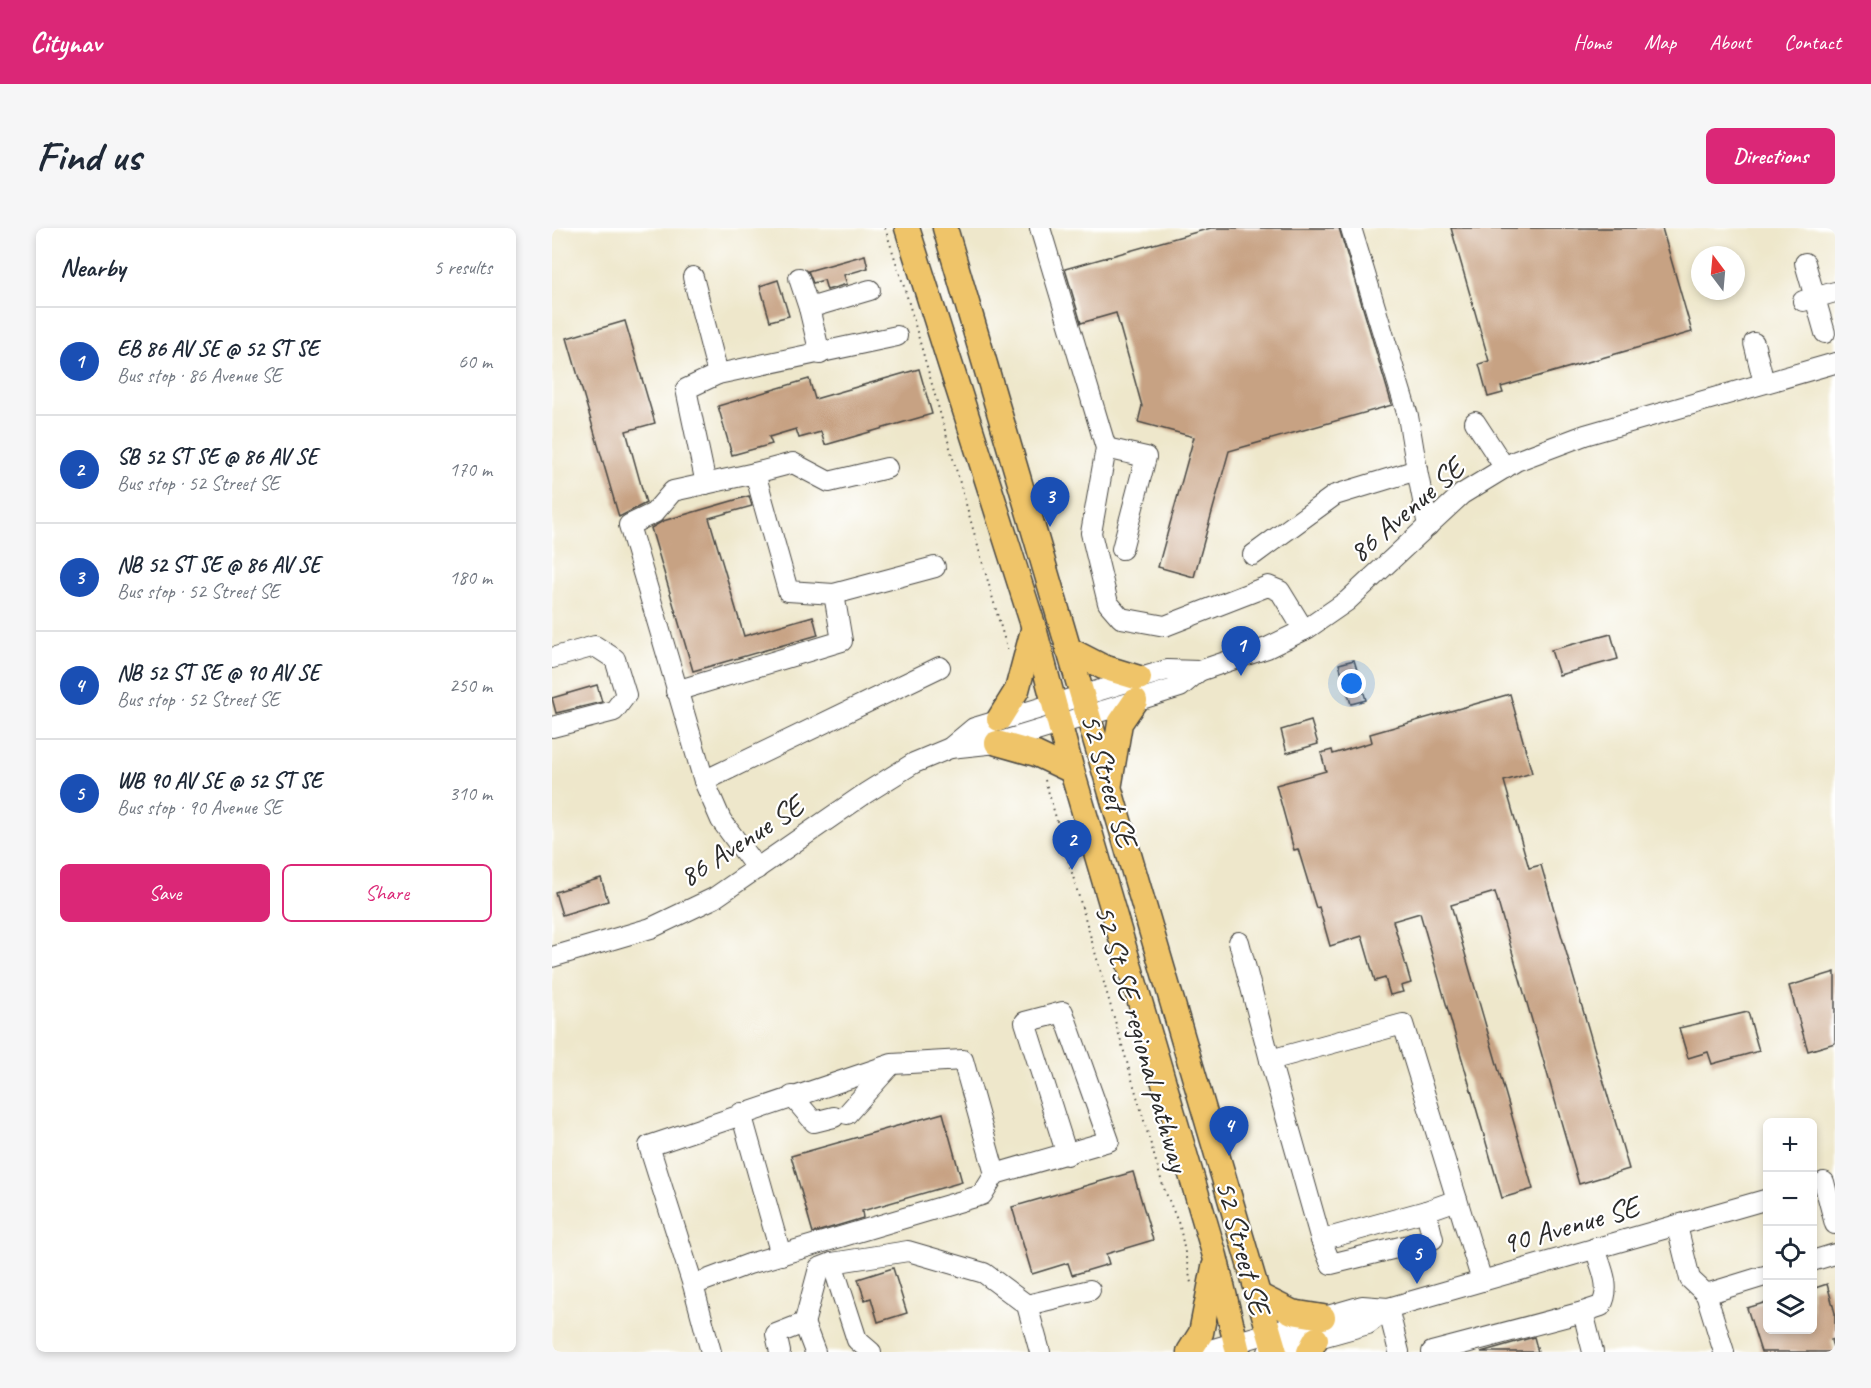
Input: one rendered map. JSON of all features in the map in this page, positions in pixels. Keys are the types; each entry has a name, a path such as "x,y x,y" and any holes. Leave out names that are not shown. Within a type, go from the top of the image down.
{"main road":[{"name":"52 Street SE","path":"907,228 1034,628 1072,771 1215,1256 1237,1347"},
{"name":"52 Street SE","path":"945,228 1272,1347"},
{"path":"1034,628 1017,690 998,731 1036,754 1072,771"},
{"path":"1068,649 1103,667 1139,678"},
{"path":"1108,791 1120,723 1135,701"},
{"path":"1189,1352 1202,1333 1215,1256"},
{"path":"1258,1295 1292,1312 1316,1336"}],"street":[{"path":"1040,228 1106,448 1091,532 1108,603 1121,618 1165,626 1268,586 1280,591 1304,630"},
{"path":"1351,228 1408,416 1428,526"},
{"path":"1805,263 1809,300 1825,333"},
{"path":"693,277 718,374"},
{"path":"799,278 820,354"},
{"path":"809,308 870,290"},
{"path":"1809,300 1835,292"},
{"path":"706,484 686,389 718,374 897,336"},
{"path":"1754,343 1764,383"},
{"name":"86 Avenue SE","path":"552,957 651,928 714,898 866,793 914,763 998,731 1084,705 1139,678 1167,670 1199,671 1267,648 1304,630 1347,601 1462,494 1505,468 1585,435 1835,363"},
{"path":"1475,422 1505,468"},
{"path":"1106,448 1146,457 1122,549"},
{"path":"757,869 721,820 704,781 629,525 654,513 673,492 793,463 829,482 887,468"},
{"path":"1253,555 1335,495 1417,470"},
{"path":"755,473 788,591 834,594 935,567"},
{"path":"676,691 843,641 834,594"},
{"path":"552,658 595,646 615,659 626,695 614,711 552,727"},
{"path":"704,781 940,667"},
{"name":"86 Avenue SE","path":"1084,705 1135,701 1180,687 1199,671"},
{"path":"1239,942 1321,1240 1331,1264 1433,1239 1426,1211"},
{"path":"693,1285 781,1255 982,1195 995,1174 1066,1155 1109,1142 1063,1012 1025,1022 1066,1155"},
{"path":"1270,1060 1403,1024 1482,1281"},
{"path":"711,1352 693,1285 649,1146 741,1113 892,1064 963,1060 995,1174"},
{"path":"792,1096 814,1122 840,1115 892,1064"},
{"path":"741,1113 781,1255"},
{"path":"1824,1182 1835,1224"},
{"path":"1321,1240 1426,1211 1457,1200"},
{"name":"90 Avenue SE","path":"1203,1352 1237,1347 1272,1347 1316,1336 1362,1306 1388,1308 1763,1200"},
{"path":"1677,1226 1690,1279 1706,1294 1724,1352"},
{"path":"1432,1352 1601,1306 1607,1296 1607,1286 1595,1248"},
{"path":"814,1352 804,1324 819,1268 832,1263 908,1251 984,1273 1027,1305 1034,1350"},
{"path":"1817,1259 1835,1254"},
{"path":"832,1263 857,1340 871,1352"},
{"path":"1706,1294 1763,1276"},
{"path":"1027,1305 1089,1290"},
{"path":"1388,1308 1399,1352"},
{"path":"1583,1312 1593,1352"},
{"path":"780,1352 776,1334 804,1324"}],"path":[{"path":"885,228 906,293 1009,655"},
{"name":"52 St SE regional pathway","path":"1044,777 1163,1186 1180,1227 1192,1287"}],"building":[{"path":"1211,228 1339,228 1392,405 1229,451 1194,577 1158,567 1194,437 1138,422 1142,406 1116,313 1081,323 1065,269"},
{"path":"1451,228 1662,228 1692,332 1501,387 1503,393 1488,397 1479,364 1489,361"},
{"path":"865,255 868,268 844,275 847,284 827,290 824,280 813,283 808,271"},
{"path":"778,280 789,316 770,321 760,286"},
{"path":"625,321 655,423 626,431 646,503 619,517 567,338"},
{"path":"919,369 932,414 825,445 821,432 799,438 796,429 769,437 772,444 732,455 718,406 809,379 815,399"},
{"path":"749,496 752,506 709,518 744,636 813,616 818,635 693,671 651,528 663,521"},
{"path":"1611,634 1618,659 1559,675 1551,650"},
{"path":"1354,660 1366,700 1351,704 1339,664"},
{"path":"597,685 602,702 556,713 552,698"},
{"path":"1510,694 1532,773 1504,781 1529,868 1541,865 1629,1169 1579,1184 1495,892 1451,905 1533,1189 1502,1198 1420,913 1393,921 1411,983 1401,986 1403,992 1390,995 1385,978 1375,981 1362,936 1330,946 1298,849 1294,850 1276,785 1326,771 1321,753 1332,750 1333,754 1372,742 1370,734"},
{"path":"1311,721 1318,744 1287,753 1281,730"},
{"path":"601,878 608,901 562,915 555,892"},
{"path":"1835,972 1835,1043 1808,1051 1789,986"},
{"path":"1748,1012 1759,1051 1712,1064 1708,1052 1688,1058 1679,1028"},
{"path":"943,1113 962,1182 862,1211 863,1218 813,1233 791,1156"},
{"path":"1133,1172 1153,1240 1106,1254 1109,1264 1072,1275 1068,1263 1032,1274 1012,1207"},
{"path":"893,1268 907,1313 878,1322 871,1298 865,1300 858,1279"},
{"path":"1827,1284 1835,1313 1835,1339 1831,1340 1834,1352 1761,1352 1747,1308 1763,1303 1763,1334 1817,1334 1817,1287"},
{"path":"1534,1337 1538,1352 1481,1352"}],"place":[{"name":"NB 52 ST SE @ 86 AV SE","path":"1050,527"},
{"name":"EB 86 AV SE @ 52 ST SE","path":"1241,676"},
{"name":"SB 52 ST SE @ 86 AV SE","path":"1072,870"},
{"name":"NB 52 ST SE @ 90 AV SE","path":"1229,1156"},
{"name":"WB 90 AV SE @ 52 ST SE","path":"1417,1284"}]}
